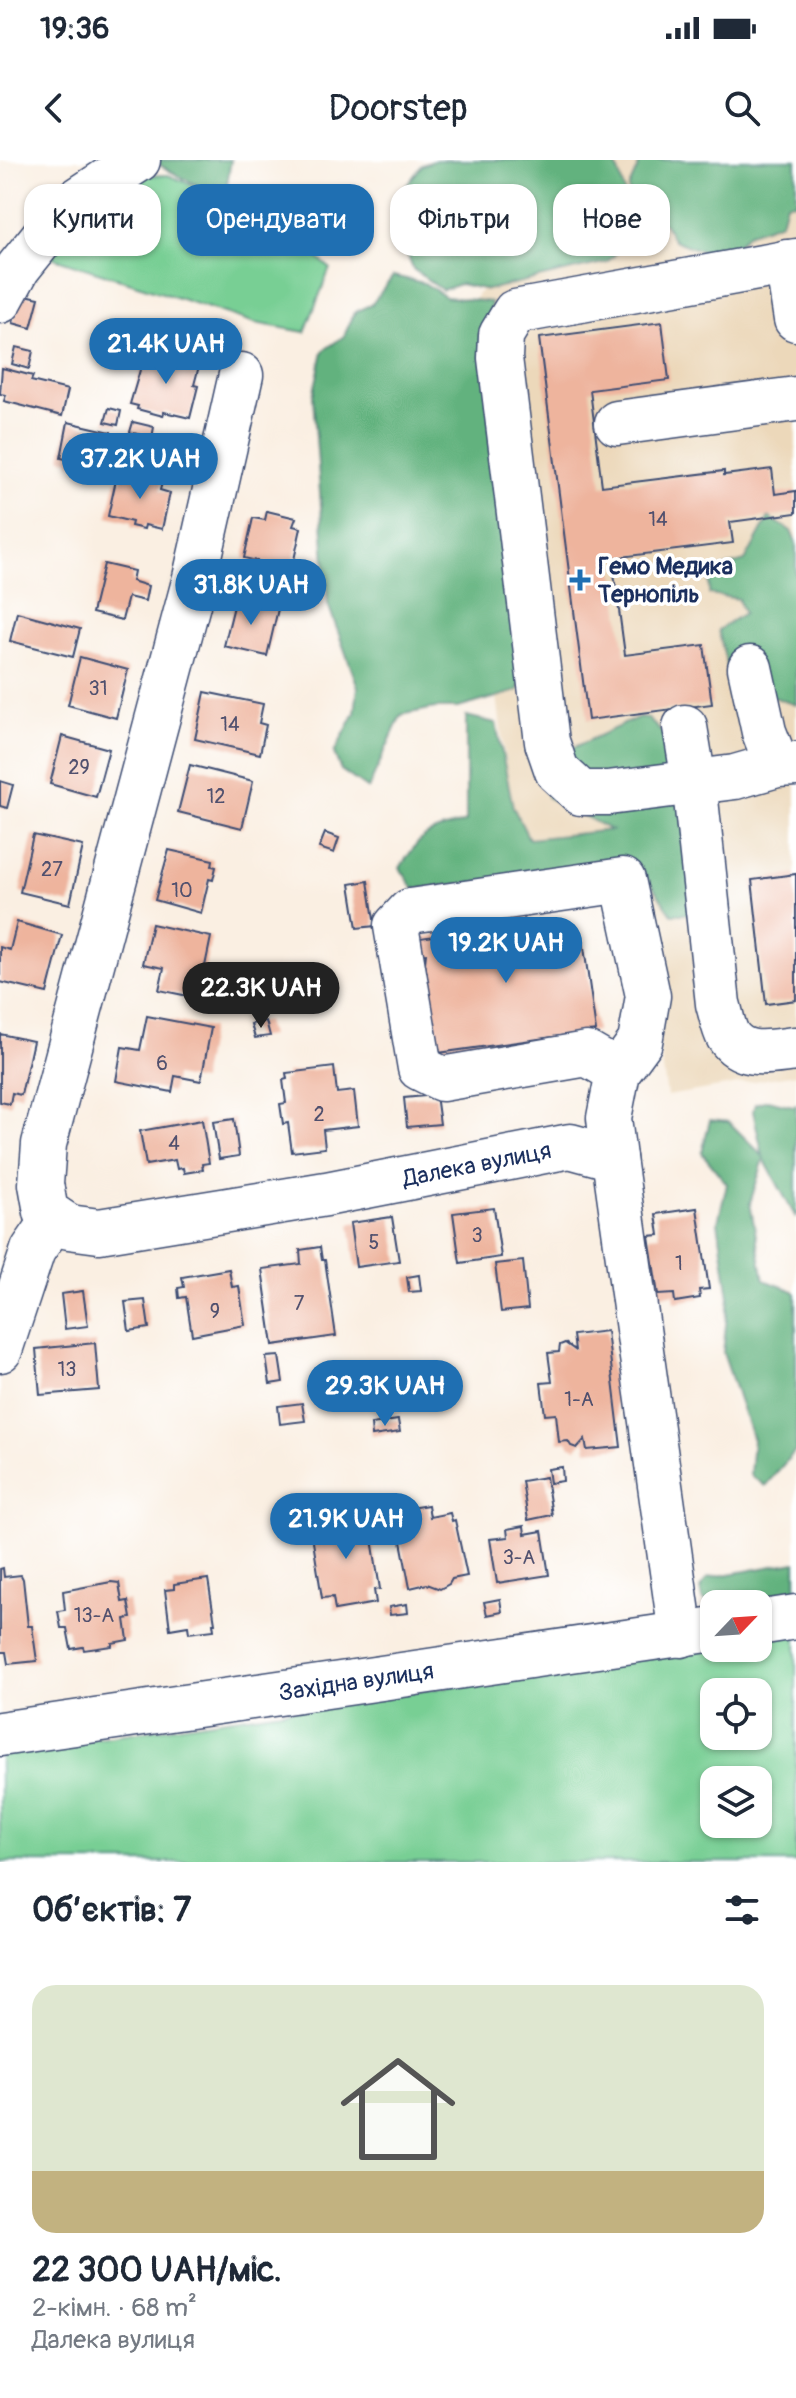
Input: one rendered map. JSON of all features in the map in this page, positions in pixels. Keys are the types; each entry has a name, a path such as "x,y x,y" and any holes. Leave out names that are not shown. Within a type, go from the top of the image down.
{"street":[{"path":"0,301 18,268 67,207 138,160"},
{"path":"750,668 764,732 786,764 735,777 608,793 581,793 557,771 547,742 500,358 501,335 515,312 792,262 796,319"},
{"path":"0,1350 33,1250 55,1218 46,1212 41,1184 44,1144 195,578 241,375"},
{"path":"617,423 796,399"},
{"path":"685,727 694,781 718,1004 728,1036 745,1051 796,1049"},
{"path":"618,1072 587,1054 442,1079 420,1068 396,926 410,911 623,880 648,996 640,1042 618,1072 609,1118 698,1632"},
{"name":"Далека вулиця","path":"55,1218 69,1227 99,1231 326,1194 570,1146 614,1158"},
{"path":"772,1621 796,1617"},
{"name":"Західна вулиця","path":"0,1734 698,1632"}],"shaded area":[{"path":"570,160 796,160 796,1074 667,1096 631,848 517,858 452,332 504,256 537,256 537,208 553,185 553,256 670,256 670,184 554,184"}],"green space":[{"path":"153,160 231,160 227,184 195,184"},
{"path":"436,160 614,160 622,184 553,184 553,256 614,256 607,262 487,290 460,284 442,290 413,269 408,256 537,256 537,184 408,184 422,165"},
{"path":"641,160 796,160 796,202 786,203 781,222 747,234 723,259 673,240 670,234 670,184 630,184"},
{"path":"168,175 189,184 177,184 177,256 315,256 330,268 305,332 255,323 48,256 161,256 161,184 122,184 130,176"},
{"path":"393,276 424,283 446,297 491,302 488,350 522,674 518,691 458,708 435,708 401,715 368,789 341,770 334,753 355,713 358,687 328,604 313,396 323,351 344,336 355,312 372,304"},
{"path":"769,517 791,531 796,543 796,705 731,682 718,630 744,613 738,599 709,594 710,571 745,561"},
{"path":"466,716 496,723 513,807 529,839 611,830 547,797 552,773 568,750 639,717 647,718 669,739 699,914 672,914 637,864 414,889 400,868 415,846 433,832 466,822"},
{"path":"767,1100 796,1104 796,1218 764,1159 750,1203 764,1280 796,1294 796,1450 765,1486 750,1475 753,1440 723,1353 729,1297 718,1222 727,1184 702,1153 710,1120 729,1122 763,1156 753,1111 755,1104"},
{"path":"796,1562 796,1603 772,1603 772,1590 700,1590 707,1578"},
{"path":"796,1633 796,1862 0,1862 0,1752 700,1650 700,1662 772,1662 772,1636"}],"building":[{"path":"21,294 39,298 31,328 13,323"},
{"path":"662,322 669,380 590,390 602,486 724,471 724,475 772,469 775,494 796,491 796,513 730,522 733,543 612,558 625,655 704,645 712,704 588,720 539,338"},
{"path":"16,347 33,351 29,369 12,364"},
{"path":"145,353 165,358 166,353 199,366 194,385 198,386 190,418 164,412 163,416 130,404"},
{"path":"2,368 33,376 31,381 68,390 62,416 4,401 6,395 0,394"},
{"path":"109,408 121,411 118,425 105,422"},
{"path":"68,422 111,432 105,458 96,456 94,466 70,463 70,460 61,458"},
{"path":"133,422 154,427 152,438 130,432"},
{"path":"123,470 163,479 160,490 170,493 162,529 131,526 132,522 108,516 116,480 121,481"},
{"path":"267,511 296,518 293,526 301,528 292,569 244,558 253,518 265,520"},
{"path":"104,564 134,571 132,581 148,586 145,601 128,597 122,620 92,613"},
{"path":"236,598 278,609 267,656 224,646"},
{"path":"17,612 80,629 73,657 10,641"},
{"path":"80,657 128,670 116,718 68,705"},
{"path":"205,692 263,704 259,723 266,725 260,754 195,739"},
{"path":"62,736 109,749 96,797 50,784"},
{"path":"190,765 253,781 242,828 178,812"},
{"path":"0,781 13,785 7,808 0,806"},
{"path":"325,833 339,838 334,853 319,848"},
{"path":"33,835 83,846 70,904 20,892"},
{"path":"169,850 213,860 212,866 216,867 213,880 209,879 201,913 155,900"},
{"path":"796,874 796,1000 766,1004 752,880"},
{"path":"368,881 375,926 357,928 350,884"},
{"path":"524,916 525,924 555,920 556,930 562,929 564,942 583,940 596,1031 438,1053 426,954 415,955 413,939 498,927 497,920"},
{"path":"17,922 62,935 47,993 0,982 0,947 10,950"},
{"path":"152,924 211,937 204,971 198,970 193,997 159,990 164,968 143,964"},
{"path":"147,1016 211,1028 201,1081 175,1076 172,1092 116,1081 122,1047 140,1050"},
{"path":"266,1021 270,1036 255,1038 251,1024"},
{"path":"0,1034 33,1041 21,1095 12,1093 10,1104 0,1102"},
{"path":"334,1067 337,1093 354,1091 358,1126 323,1130 325,1148 292,1152 288,1123 283,1124 280,1104 286,1103 283,1080 287,1079 286,1073"},
{"path":"436,1095 440,1124 407,1127 404,1098"},
{"path":"234,1119 239,1156 219,1159 213,1122"},
{"path":"202,1120 209,1163 202,1164 203,1170 184,1173 183,1168 177,1169 175,1160 146,1165 140,1131"},
{"path":"494,1208 501,1257 460,1263 453,1213"},
{"path":"697,1208 709,1289 699,1290 700,1298 675,1302 674,1294 658,1295 649,1236 659,1235 656,1214"},
{"path":"392,1217 399,1261 356,1267 350,1223"},
{"path":"320,1247 322,1260 325,1260 336,1336 273,1345 262,1269 301,1264 300,1250"},
{"path":"523,1261 528,1309 501,1312 495,1264"},
{"path":"229,1269 232,1287 239,1286 245,1325 192,1335 186,1297 179,1298 178,1288 184,1287 182,1277"},
{"path":"419,1275 421,1291 409,1292 407,1277"},
{"path":"83,1291 88,1326 65,1329 61,1294"},
{"path":"145,1300 149,1328 129,1331 125,1302"},
{"path":"607,1331 621,1447 587,1450 585,1439 577,1448 568,1441 559,1442 556,1414 545,1415 541,1383 552,1382 548,1353 559,1352 560,1345 565,1343 575,1350 573,1335"},
{"path":"95,1343 99,1390 40,1395 36,1349"},
{"path":"279,1356 283,1382 270,1384 266,1357"},
{"path":"302,1403 305,1421 280,1424 278,1406"},
{"path":"398,1420 400,1432 372,1436 371,1424"},
{"path":"562,1467 563,1481 550,1483 548,1469"},
{"path":"546,1477 552,1515 528,1520 522,1481"},
{"path":"428,1505 430,1517 450,1513 452,1521 455,1520 467,1576 452,1579 440,1589 427,1584 410,1588 398,1510"},
{"path":"368,1514 380,1589 374,1590 376,1603 335,1610 333,1597 322,1598 310,1523"},
{"path":"524,1526 525,1534 542,1531 549,1575 497,1583 490,1539 508,1537 507,1529"},
{"path":"3,1568 4,1577 21,1575 23,1579 28,1626 32,1626 37,1661 8,1664 6,1652 0,1652 0,1569"},
{"path":"208,1579 214,1630 189,1633 188,1626 170,1629 165,1590 174,1589 174,1584"},
{"path":"119,1583 122,1602 128,1601 131,1618 125,1619 128,1640 112,1643 112,1646 71,1649 67,1628 61,1628 58,1611 65,1610 63,1591"},
{"path":"500,1599 502,1612 487,1615 484,1602"},
{"path":"407,1604 408,1613 390,1615 389,1607"}],"place":[{"name":"Гемо Медика Тернопіль","path":"580,580"}]}
